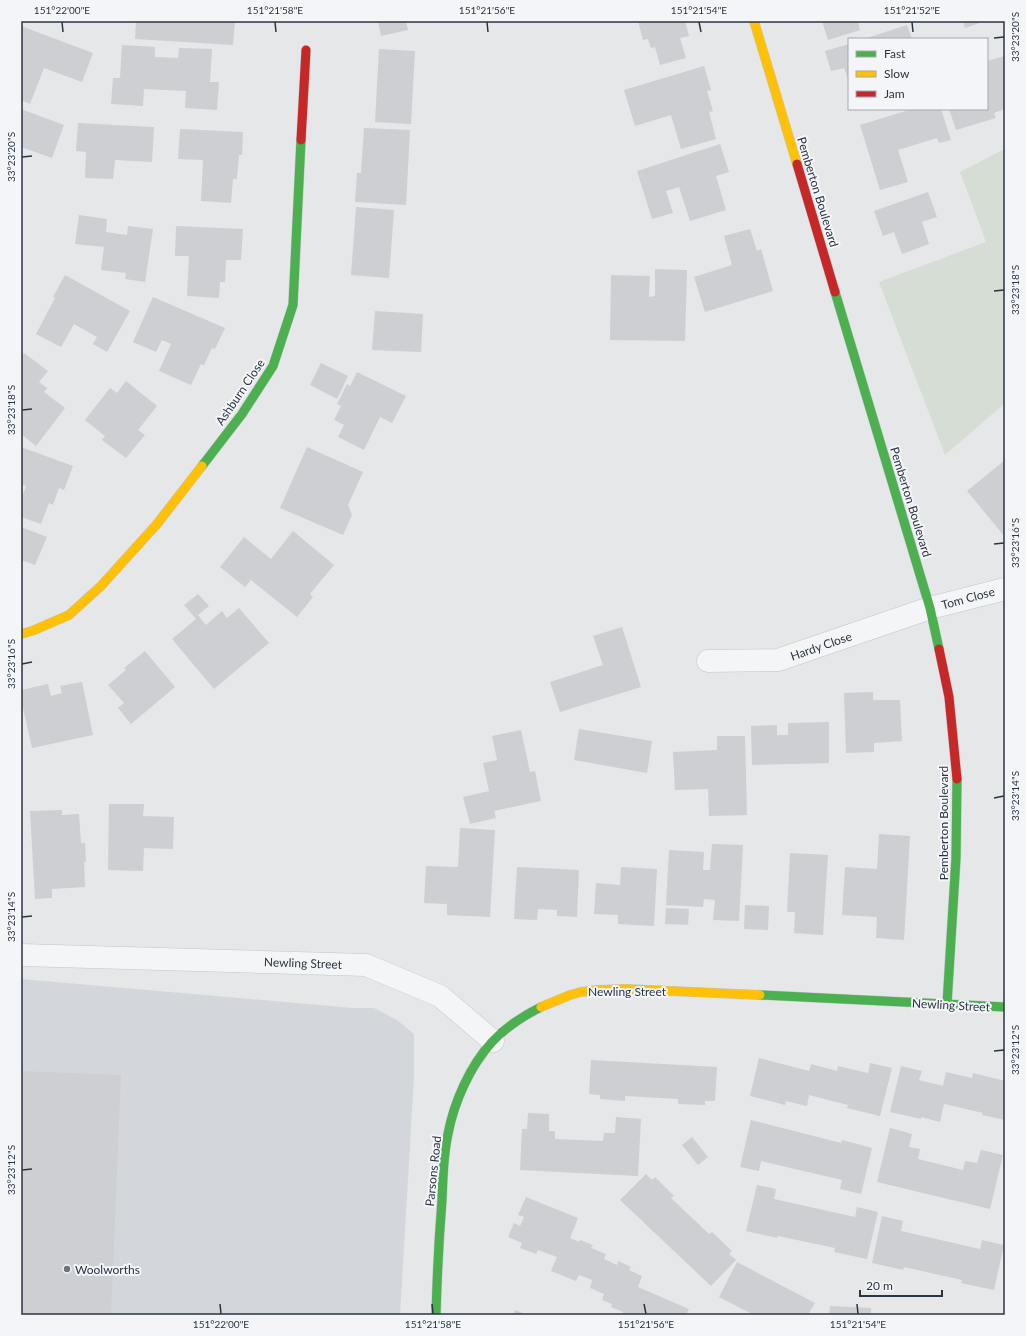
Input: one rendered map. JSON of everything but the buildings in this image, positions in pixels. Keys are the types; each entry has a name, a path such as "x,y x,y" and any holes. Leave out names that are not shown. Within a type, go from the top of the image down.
{"street":[{"name":"Pemberton Boulevard","path":"754,21 930,608 949,696 957,781 956,858 947,1004"},
{"name":"Ashburn Close","path":"21,634 70,615 101,586 157,524 242,414 273,366 293,305 306,50"},
{"name":"Tom Close","path":"930,608 1005,589"},
{"name":"Hardy Close","path":"708,661 778,660 930,608"},
{"name":"Newling Street","path":"21,955 366,965 440,996 493,1041 537,1009 552,1002 582,992 626,989 1005,1008"},
{"name":"Parsons Road","path":"436,1315 438,1247 445,1150 452,1116 477,1062 493,1041"}],"shaded area":[{"path":"1005,149 1005,403 945,455 879,282 986,242 960,172"},
{"path":"21,979 353,1008 374,1008 397,1020 414,1034 414,1076 400,1315 21,1315"}],"traffic: fast":[{"path":"202,466 242,414 273,366 293,305 301,140"},
{"path":"835,292 930,608 939,649"},
{"path":"947,1004 956,858 957,779"},
{"path":"760,995 1005,1007"},
{"path":"436,1315 444,1159 446,1142 454,1110 470,1073 492,1042 515,1022 541,1007"}],"traffic: slow":[{"path":"754,21 797,164"},
{"path":"21,634 32,631 69,615 101,586 157,524 202,466"},
{"path":"541,1007 570,995 598,990 626,989 760,995"}],"traffic: jam":[{"path":"301,140 306,50"},
{"path":"797,164 835,292"},
{"path":"939,649 949,697 957,779"}],"place":[{"name":"Woolworths","path":"67,1269"}]}
